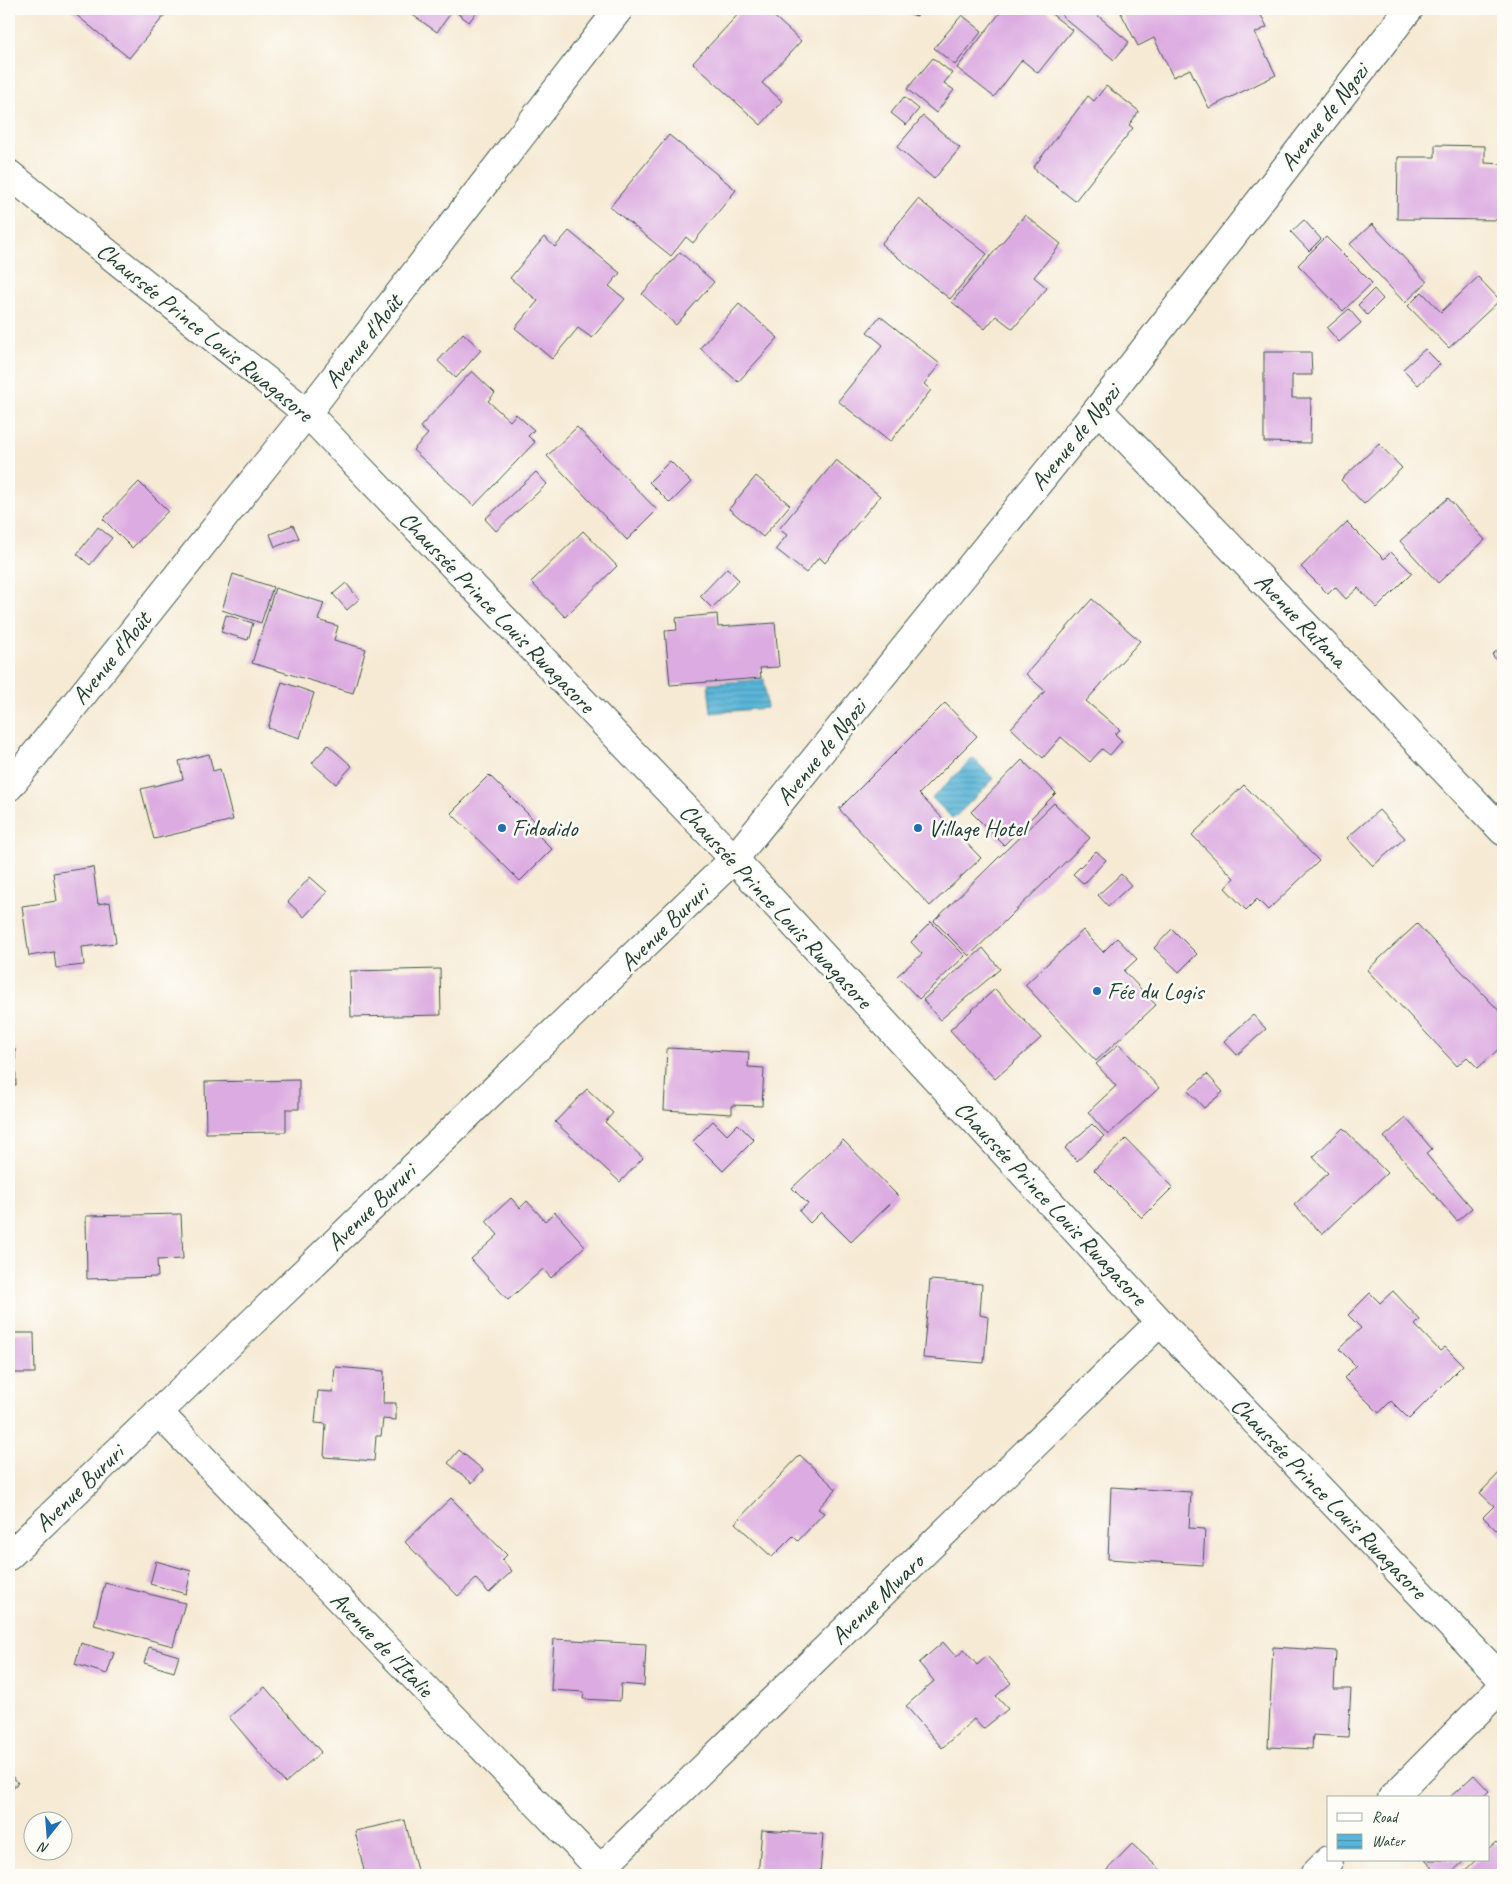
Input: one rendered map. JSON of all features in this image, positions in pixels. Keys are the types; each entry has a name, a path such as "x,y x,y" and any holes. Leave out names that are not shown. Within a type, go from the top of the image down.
{"street":[{"name":"Avenue d'Août","path":"9,787 307,414 619,9"},
{"name":"Avenue de Ngozi","path":"734,859 1098,409 1408,9"},
{"name":"Chaussée Prince Louis Rwagasore","path":"9,174 307,414 734,859 1160,1322 1503,1680"},
{"name":"Avenue Rutana","path":"1098,409 1503,831"},
{"name":"Avenue Bururi","path":"9,1556 734,859"},
{"name":"Avenue Mwaro","path":"600,1873 1160,1322"},
{"name":"Avenue de l'Italie","path":"158,1412 600,1873"},
{"path":"1394,1796 1503,1686"},
{"path":"1314,1875 1327,1862"}],"water":[{"path":"764,679 767,708 711,713 708,684"},
{"path":"973,758 994,779 953,819 932,798"}],"building":[{"path":"69,9 170,9 129,58"},
{"path":"404,9 479,9 469,22 453,10 437,32"},
{"path":"743,9 766,9 801,41 762,83 782,101 761,125 693,63"},
{"path":"892,9 919,9 917,16"},
{"path":"948,9 967,9 966,14"},
{"path":"1003,9 1045,9 1072,30 1038,73 1022,60 994,97 957,68"},
{"path":"1054,9 1090,9 1129,42 1114,60"},
{"path":"1119,9 1258,9 1267,27 1255,33 1276,75 1209,108 1190,69 1173,77 1154,38 1138,46"},
{"path":"962,15 982,31 955,65 934,48"},
{"path":"933,58 952,73 944,83 954,90 936,113 907,89"},
{"path":"1106,86 1139,111 1129,125 1133,128 1075,201 1033,168 1088,96 1094,101"},
{"path":"904,97 919,109 906,125 891,113"},
{"path":"923,116 960,148 934,179 897,147"},
{"path":"669,135 736,190 693,243 686,237 671,256 610,207"},
{"path":"1435,145 1485,146 1485,163 1503,164 1503,220 1397,219 1398,157 1435,157"},
{"path":"918,199 987,254 950,299 881,244"},
{"path":"1025,215 1061,244 1034,277 1047,288 1013,329 996,316 985,329 952,302"},
{"path":"1304,220 1321,239 1309,251 1291,232"},
{"path":"1372,224 1427,282 1405,303 1350,244"},
{"path":"569,231 620,273 609,286 625,299 592,338 578,328 552,359 515,328 538,301 510,278 544,237 555,247"},
{"path":"1326,237 1372,283 1343,311 1298,265"},
{"path":"680,252 714,282 676,325 642,294"},
{"path":"1478,277 1500,300 1449,348 1408,306 1422,292 1441,312"},
{"path":"1374,289 1383,299 1367,315 1358,305"},
{"path":"739,304 778,338 738,382 700,348"},
{"path":"1349,309 1361,323 1339,342 1327,328"},
{"path":"880,316 940,364 924,384 931,390 890,442 838,401 883,345 867,332"},
{"path":"463,333 481,350 456,378 438,361"},
{"path":"1425,349 1440,364 1418,385 1403,369"},
{"path":"1264,352 1311,352 1312,375 1292,375 1292,398 1311,398 1310,443 1264,442"},
{"path":"472,371 495,393 488,401 510,421 516,414 534,430 528,436 535,442 474,506 413,450 428,434 420,427"},
{"path":"577,427 657,510 627,540 547,456"},
{"path":"1379,444 1402,468 1364,504 1341,480"},
{"path":"836,460 880,496 825,563 819,557 806,573 776,549 787,535 779,529"},
{"path":"670,461 691,482 670,503 649,482"},
{"path":"536,472 547,484 496,531 485,519"},
{"path":"756,476 790,505 763,537 729,509"},
{"path":"139,482 168,511 132,548 103,519"},
{"path":"1448,498 1485,540 1438,583 1400,541"},
{"path":"1347,522 1384,559 1391,552 1412,573 1377,608 1358,588 1346,599 1335,587 1328,594 1301,567"},
{"path":"293,525 299,538 275,547 270,534"},
{"path":"98,527 112,538 90,565 77,554"},
{"path":"583,531 617,566 565,617 531,582"},
{"path":"727,568 739,580 712,608 700,596"},
{"path":"233,574 273,587 261,623 222,610"},
{"path":"346,583 359,599 347,610 333,594"},
{"path":"275,588 324,603 318,620 338,626 334,640 366,649 353,693 252,663"},
{"path":"1092,599 1140,641 1086,701 1120,730 1115,734 1122,741 1110,755 1102,749 1090,762 1061,737 1043,758 1011,728 1045,691 1026,674"},
{"path":"717,614 718,627 775,623 779,667 760,668 761,678 670,685 665,631 677,630 676,618"},
{"path":"226,615 253,623 248,640 221,632"},
{"path":"1503,645 1503,667 1492,655"},
{"path":"282,682 314,693 300,738 268,728"},
{"path":"945,703 977,736 919,794 981,858 930,906 839,809"},
{"path":"328,745 352,766 336,784 312,763"},
{"path":"209,754 213,771 220,769 233,820 154,839 141,789 183,779 179,761"},
{"path":"1022,760 1056,793 1004,845 971,812"},
{"path":"489,775 540,826 535,832 552,849 520,881 451,813"},
{"path":"1244,785 1319,861 1268,910 1257,899 1246,910 1225,888 1234,878 1192,835"},
{"path":"1054,803 1090,838 969,956 934,921"},
{"path":"1379,810 1405,838 1373,866 1347,838"},
{"path":"1096,851 1106,860 1084,884 1073,874"},
{"path":"93,867 98,904 110,902 116,943 82,947 84,965 56,968 54,952 29,956 22,906 57,901 53,873"},
{"path":"1121,874 1131,885 1108,906 1098,895"},
{"path":"310,877 327,892 304,917 288,902"},
{"path":"931,922 965,956 919,999 897,976 922,954 911,942"},
{"path":"1417,924 1503,1015 1503,1045 1478,1068 1467,1057 1457,1066 1367,970"},
{"path":"1172,929 1197,954 1179,972 1154,948"},
{"path":"1083,930 1103,952 1117,938 1137,959 1124,971 1156,1005 1096,1061 1025,985"},
{"path":"983,948 1000,969 940,1020 923,1000"},
{"path":"440,969 441,1015 351,1017 350,971"},
{"path":"995,989 1041,1038 995,1079 950,1030"},
{"path":"1253,1015 1266,1029 1237,1055 1224,1041"},
{"path":"1119,1044 1159,1088 1108,1135 1088,1112 1116,1086 1096,1064"},
{"path":"667,1048 749,1052 748,1067 764,1068 762,1106 732,1105 732,1114 664,1110"},
{"path":"15,1049 16,1085 9,1085 9,1050"},
{"path":"1207,1074 1223,1092 1204,1108 1188,1091"},
{"path":"299,1080 299,1109 286,1109 286,1132 206,1133 205,1082"},
{"path":"587,1089 613,1113 605,1122 643,1158 620,1182 555,1122"},
{"path":"1406,1118 1432,1149 1426,1154 1472,1208 1457,1221 1384,1137"},
{"path":"713,1121 727,1135 738,1124 754,1140 723,1171 693,1141"},
{"path":"1092,1124 1104,1136 1077,1161 1065,1148"},
{"path":"1343,1128 1387,1173 1322,1234 1294,1205 1328,1173 1313,1157"},
{"path":"1126,1139 1173,1187 1142,1218 1094,1170"},
{"path":"843,1140 898,1196 851,1242 821,1212 810,1223 799,1211 808,1204 792,1188"},
{"path":"511,1198 520,1208 527,1201 545,1221 555,1212 585,1246 551,1278 543,1269 508,1300 471,1259 498,1235 486,1221"},
{"path":"181,1214 183,1259 157,1260 158,1277 87,1279 86,1216"},
{"path":"930,1280 982,1284 980,1315 988,1317 984,1363 923,1358"},
{"path":"1393,1291 1420,1320 1415,1325 1440,1351 1445,1347 1463,1365 1409,1419 1391,1401 1379,1413 1344,1378 1356,1366 1339,1349 1361,1328 1348,1315 1370,1293 1380,1303"},
{"path":"9,1333 34,1333 35,1373 10,1373 11,1385 9,1385"},
{"path":"335,1367 384,1371 383,1403 396,1403 396,1420 383,1419 381,1436 376,1436 374,1461 324,1457 326,1424 315,1423 318,1391 333,1392"},
{"path":"459,1450 483,1470 472,1483 448,1463"},
{"path":"800,1455 836,1489 818,1509 824,1513 798,1541 793,1536 772,1557 735,1523"},
{"path":"1503,1469 1503,1537 1483,1517 1494,1506 1480,1493"},
{"path":"1111,1487 1191,1492 1189,1528 1205,1529 1203,1565 1108,1559"},
{"path":"451,1498 507,1555 502,1560 512,1571 489,1593 476,1579 458,1596 405,1542"},
{"path":"156,1561 191,1571 186,1594 150,1584"},
{"path":"105,1583 185,1603 173,1646 94,1625"},
{"path":"554,1639 646,1644 644,1686 621,1684 620,1701 583,1699 584,1692 551,1690"},
{"path":"943,1642 956,1657 964,1650 977,1665 987,1656 1011,1683 996,1696 1008,1709 983,1729 974,1719 942,1748 906,1706 934,1681 919,1663"},
{"path":"81,1643 114,1653 107,1674 75,1664"},
{"path":"149,1647 179,1656 174,1672 144,1663"},
{"path":"1273,1647 1336,1651 1334,1689 1351,1689 1348,1737 1313,1735 1312,1749 1268,1747"},
{"path":"265,1687 321,1752 285,1783 229,1717"},
{"path":"9,1773 18,1783 9,1791"},
{"path":"1474,1775 1489,1791 1484,1796 1451,1796"},
{"path":"405,1820 418,1875 365,1875 355,1831"},
{"path":"762,1830 823,1834 820,1875 758,1875"},
{"path":"1496,1842 1503,1849 1503,1875 1460,1875 1474,1862 1490,1862 1490,1847"},
{"path":"1132,1844 1166,1875 1102,1875"},
{"path":"1427,1862 1463,1862 1449,1875 1439,1875"}],"place":[{"name":"Fidodido","path":"502,828"},
{"name":"Village Hotel","path":"918,828"},
{"name":"Fée du Logis","path":"1097,991"}]}
